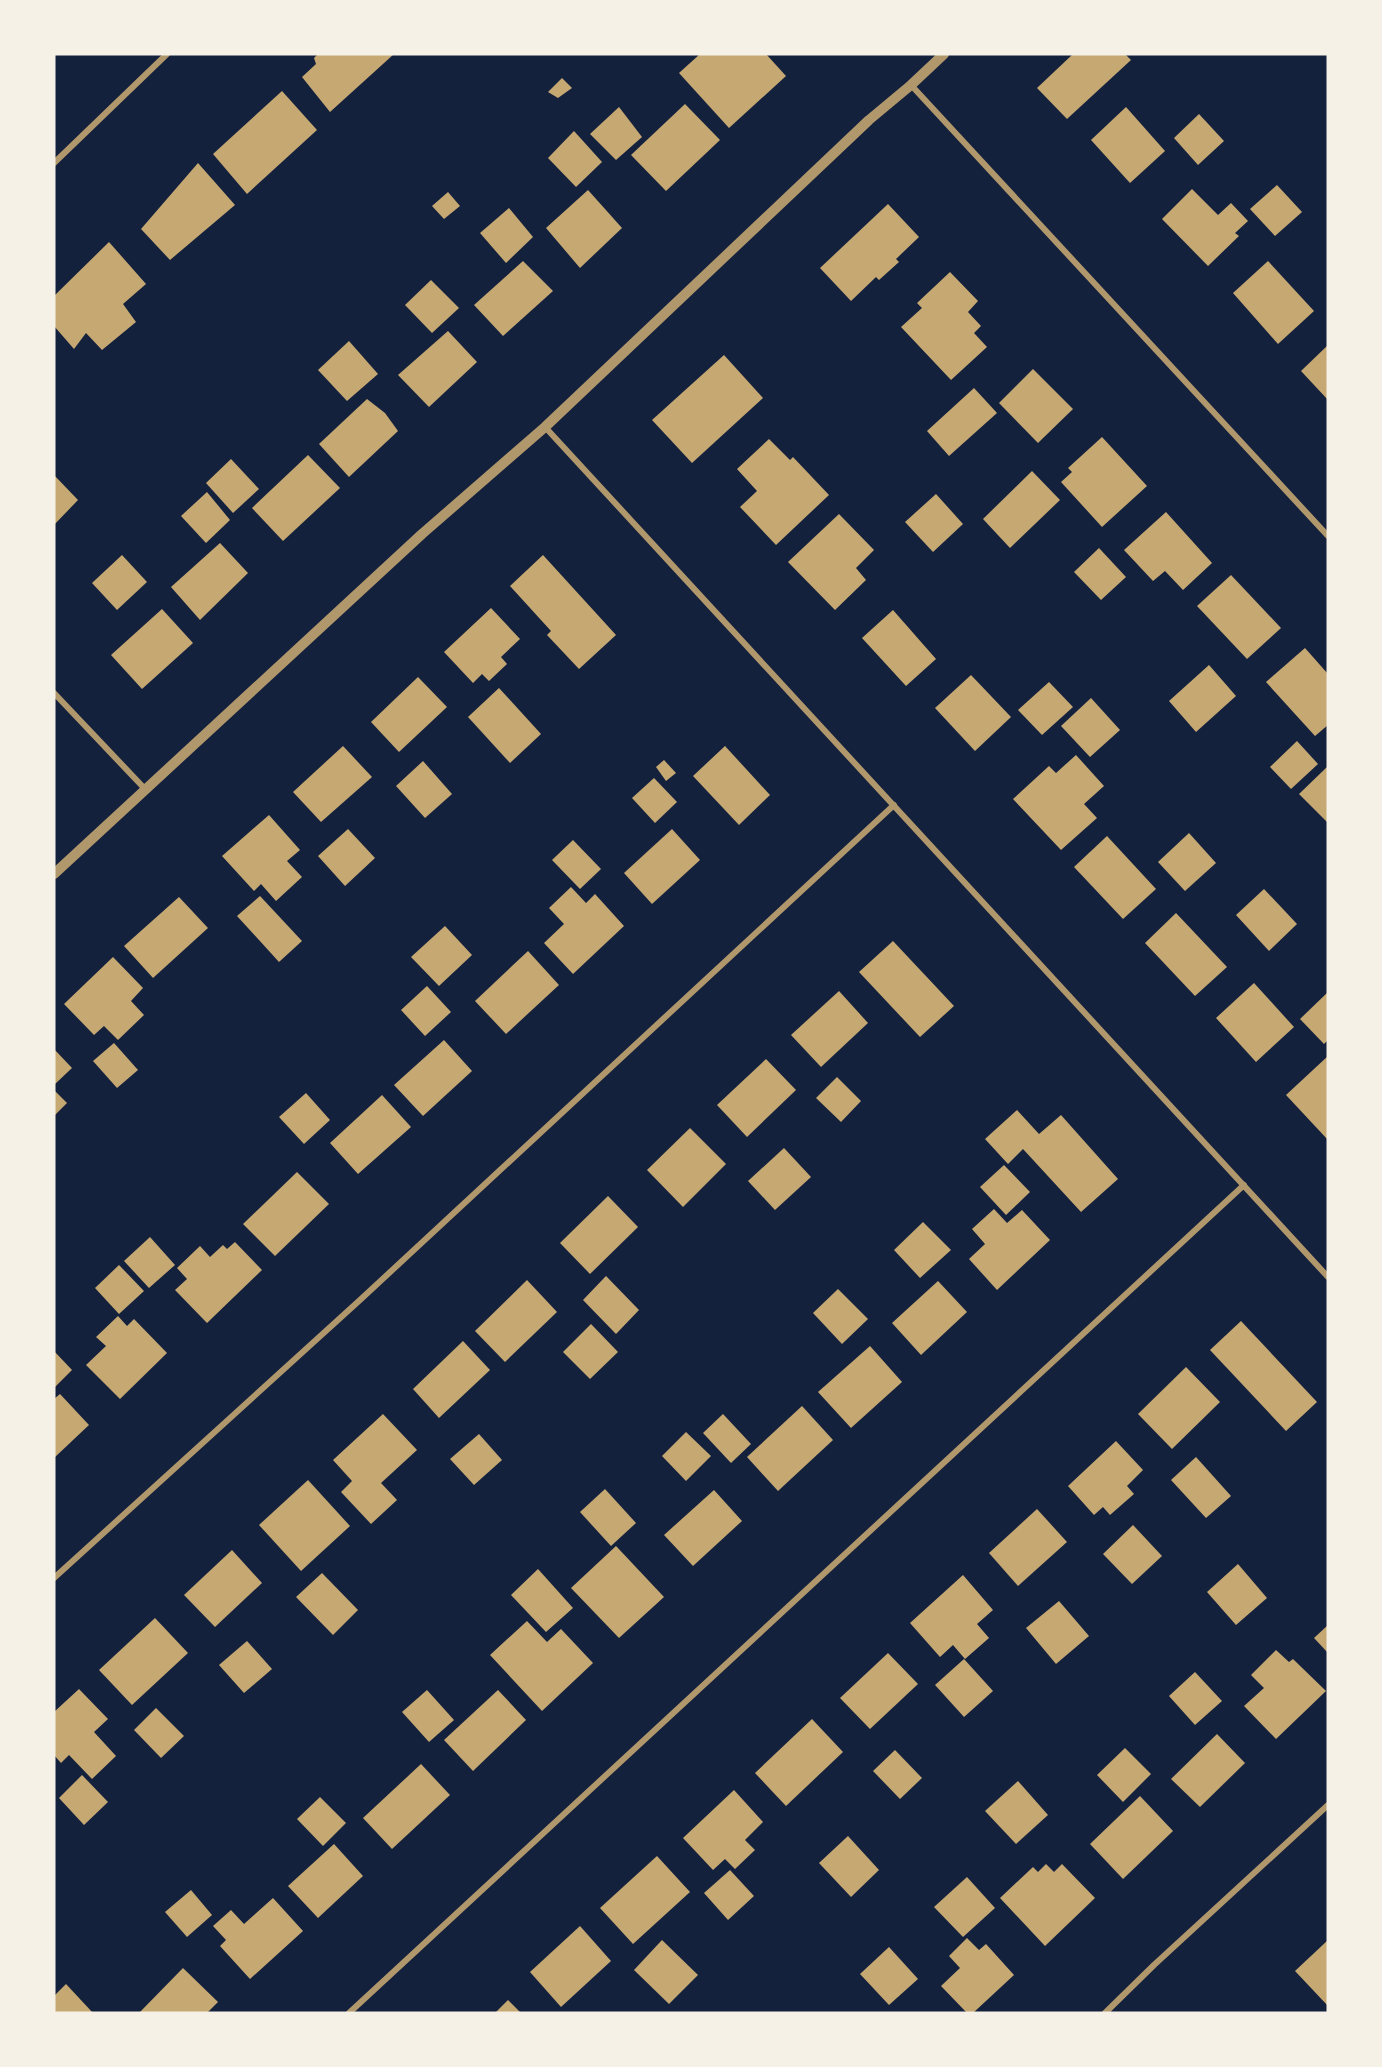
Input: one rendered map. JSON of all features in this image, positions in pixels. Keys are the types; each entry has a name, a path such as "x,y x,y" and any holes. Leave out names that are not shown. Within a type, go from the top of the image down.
{"street":[{"path":"54,163 167,54"},
{"path":"54,874 422,534 545,427 869,120 944,54"},
{"path":"911,85 1328,536"},
{"path":"545,427 1328,1277"},
{"path":"54,693 145,789"},
{"path":"54,1578 360,1300 894,805"},
{"path":"349,2013 1244,1185"},
{"path":"1105,2013 1328,1805"}],"building":[{"path":"318,54 394,54 330,112 302,77 316,64 314,58"},
{"path":"700,54 766,54 786,76 729,128 679,73"},
{"path":"1073,54 1125,54 1131,60 1067,119 1037,88"},
{"path":"562,78 572,88 558,98 548,92"},
{"path":"282,91 317,130 247,194 213,154"},
{"path":"685,104 720,140 666,191 631,155"},
{"path":"619,107 642,137 616,160 590,134"},
{"path":"1126,107 1165,151 1130,183 1091,140"},
{"path":"1199,114 1224,141 1198,165 1174,138"},
{"path":"574,131 602,162 576,187 548,158"},
{"path":"198,163 235,205 170,260 141,229"},
{"path":"1277,185 1302,212 1275,236 1250,209"},
{"path":"1192,189 1218,215 1231,203 1248,221 1235,233 1239,236 1208,266 1162,219"},
{"path":"588,190 622,228 580,268 546,228"},
{"path":"448,192 460,206 444,219 432,206"},
{"path":"888,204 919,237 896,259 899,262 879,280 876,277 851,301 820,268"},
{"path":"509,208 533,237 506,263 480,233"},
{"path":"109,242 146,284 123,304 136,322 102,350 86,333 74,349 54,326 54,296"},
{"path":"523,261 553,291 503,336 474,305"},
{"path":"1268,261 1314,311 1278,344 1233,293"},
{"path":"950,272 978,301 968,312 981,326 974,333 987,347 951,380 901,327 922,308 917,303"},
{"path":"431,280 459,308 432,333 405,305"},
{"path":"448,331 477,362 429,407 398,375"},
{"path":"349,341 378,374 347,401 318,370"},
{"path":"1328,345 1328,400 1301,371"},
{"path":"724,355 763,398 692,463 652,420"},
{"path":"1033,369 1073,409 1038,443 999,403"},
{"path":"974,388 997,413 949,456 927,431"},
{"path":"367,399 385,413 398,431 349,477 319,444"},
{"path":"1102,437 1147,486 1102,527 1061,482 1072,472 1068,468"},
{"path":"769,439 790,460 793,457 829,495 776,545 740,507 757,491 737,469"},
{"path":"308,455 340,488 283,541 252,508"},
{"path":"231,459 259,489 233,513 206,483"},
{"path":"1032,471 1060,500 1010,548 983,519"},
{"path":"54,475 78,500 54,525"},
{"path":"207,492 230,520 206,543 181,516"},
{"path":"936,494 963,524 933,552 905,522"},
{"path":"1166,512 1212,563 1183,590 1165,571 1153,581 1124,550"},
{"path":"839,514 874,550 856,568 866,580 835,610 788,562"},
{"path":"220,543 248,573 200,620 171,587"},
{"path":"1099,548 1126,577 1101,600 1074,572"},
{"path":"122,555 147,582 117,610 92,583"},
{"path":"543,555 616,635 579,669 547,635 551,631 510,586"},
{"path":"1231,575 1281,628 1247,659 1197,606"},
{"path":"491,608 520,639 501,657 507,664 489,681 482,674 473,683 444,652"},
{"path":"162,609 193,643 142,689 111,655"},
{"path":"893,610 936,659 906,686 862,638"},
{"path":"1305,648 1328,674 1328,725 1315,736 1266,682"},
{"path":"1209,665 1236,696 1196,732 1169,701"},
{"path":"971,675 1011,717 975,751 935,708"},
{"path":"418,677 447,707 399,752 371,722"},
{"path":"1049,682 1073,707 1042,735 1018,710"},
{"path":"499,688 541,734 510,763 468,717"},
{"path":"1091,698 1120,730 1090,757 1061,726"},
{"path":"1297,741 1318,764 1291,789 1270,767"},
{"path":"343,746 372,777 321,822 293,792"},
{"path":"725,746 770,795 739,825 693,776"},
{"path":"1076,755 1104,786 1084,804 1097,818 1061,850 1013,799 1049,766 1056,773"},
{"path":"664,760 676,773 666,781 656,767"},
{"path":"423,761 452,794 425,818 396,786"},
{"path":"1328,768 1328,823 1299,794"},
{"path":"654,778 677,802 655,823 632,798"},
{"path":"269,815 300,850 287,861 302,877 276,901 261,884 254,891 222,856"},
{"path":"348,829 375,858 345,886 318,856"},
{"path":"672,829 700,860 652,904 624,873"},
{"path":"1189,833 1216,863 1185,891 1158,862"},
{"path":"1107,836 1156,889 1123,919 1074,867"},
{"path":"573,840 601,869 580,889 552,860"},
{"path":"571,887 586,903 595,894 624,926 573,974 544,943 564,924 549,908"},
{"path":"1264,889 1297,924 1269,951 1236,915"},
{"path":"260,896 302,941 279,962 237,916"},
{"path":"179,897 208,928 153,978 124,946"},
{"path":"1176,913 1227,967 1195,996 1145,943"},
{"path":"445,926 472,955 439,986 411,957"},
{"path":"893,941 954,1006 920,1037 859,972"},
{"path":"528,951 559,985 506,1034 475,1001"},
{"path":"113,957 143,988 131,1001 144,1015 118,1040 104,1026 94,1035 64,1004"},
{"path":"1254,983 1294,1027 1256,1062 1216,1018"},
{"path":"427,986 451,1012 425,1036 401,1010"},
{"path":"839,991 868,1023 821,1067 791,1035"},
{"path":"1328,992 1328,1040 1324,1044 1300,1019"},
{"path":"444,1040 472,1071 423,1116 394,1085"},
{"path":"114,1043 138,1070 117,1088 93,1061"},
{"path":"54,1049 72,1068 54,1085"},
{"path":"1328,1056 1328,1140 1286,1095"},
{"path":"766,1059 796,1090 747,1137 717,1105"},
{"path":"837,1077 861,1101 841,1122 816,1098"},
{"path":"54,1090 67,1103 54,1116"},
{"path":"306,1093 330,1120 304,1144 279,1117"},
{"path":"382,1095 411,1127 358,1174 330,1143"},
{"path":"1017,1110 1039,1134 1061,1115 1118,1179 1081,1212 1023,1149 1008,1164 985,1139"},
{"path":"690,1128 726,1164 683,1207 647,1170"},
{"path":"784,1148 811,1177 775,1210 748,1181"},
{"path":"1004,1165 1030,1192 1006,1215 980,1187"},
{"path":"297,1172 329,1204 275,1256 243,1224"},
{"path":"608,1196 638,1227 590,1274 560,1243"},
{"path":"994,1209 1007,1223 1022,1210 1050,1240 997,1290 969,1259 985,1244 972,1229"},
{"path":"923,1222 951,1250 920,1278 894,1250"},
{"path":"150,1237 175,1265 149,1288 124,1261"},
{"path":"235,1242 262,1270 207,1323 175,1290 187,1279 177,1268 200,1246 210,1257 223,1245 227,1249"},
{"path":"119,1265 144,1291 119,1314 95,1288"},
{"path":"606,1276 639,1310 616,1334 583,1300"},
{"path":"527,1280 557,1312 505,1362 475,1331"},
{"path":"938,1281 967,1312 921,1355 892,1323"},
{"path":"838,1289 868,1319 842,1344 813,1313"},
{"path":"118,1316 127,1326 134,1319 167,1353 120,1399 86,1365 106,1346 96,1337"},
{"path":"1241,1321 1317,1402 1286,1431 1210,1350"},
{"path":"591,1324 618,1352 590,1379 563,1352"},
{"path":"463,1341 490,1370 439,1418 413,1389"},
{"path":"870,1346 902,1382 851,1428 818,1392"},
{"path":"54,1351 72,1370 54,1388"},
{"path":"1186,1367 1220,1402 1172,1449 1138,1414"},
{"path":"60,1394 89,1425 54,1458 54,1399"},
{"path":"802,1406 833,1440 778,1491 747,1457"},
{"path":"383,1414 417,1450 381,1483 397,1500 371,1524 341,1492 352,1481 333,1460"},
{"path":"723,1414 751,1444 731,1463 703,1433"},
{"path":"686,1432 711,1456 686,1481 662,1456"},
{"path":"479,1434 502,1460 474,1485 450,1459"},
{"path":"1116,1441 1143,1470 1127,1486 1134,1494 1110,1515 1103,1507 1094,1515 1068,1486"},
{"path":"1196,1457 1231,1496 1206,1518 1171,1480"},
{"path":"308,1480 350,1526 301,1571 259,1525"},
{"path":"605,1489 636,1523 611,1546 580,1512"},
{"path":"714,1490 742,1521 693,1566 664,1535"},
{"path":"1037,1509 1067,1542 1018,1586 989,1553"},
{"path":"1133,1525 1162,1556 1132,1584 1103,1554"},
{"path":"616,1546 664,1597 619,1638 571,1588"},
{"path":"232,1550 262,1583 215,1627 184,1595"},
{"path":"1238,1564 1267,1598 1236,1625 1207,1592"},
{"path":"538,1569 573,1608 546,1632 511,1595"},
{"path":"322,1573 358,1610 333,1635 296,1597"},
{"path":"963,1575 993,1610 977,1624 989,1638 965,1659 953,1645 940,1657 910,1623"},
{"path":"1059,1601 1089,1636 1056,1664 1026,1628"},
{"path":"155,1618 188,1653 132,1705 99,1670"},
{"path":"527,1621 547,1642 561,1629 593,1663 542,1711 490,1655"},
{"path":"1328,1625 1328,1653 1314,1638"},
{"path":"247,1641 272,1669 244,1693 219,1665"},
{"path":"1276,1650 1289,1662 1293,1659 1326,1691 1276,1739 1244,1706 1264,1688 1251,1675"},
{"path":"888,1653 918,1684 870,1729 840,1698"},
{"path":"964,1659 993,1691 964,1717 935,1685"},
{"path":"1195,1672 1222,1701 1195,1725 1169,1696"},
{"path":"79,1689 108,1719 94,1732 116,1756 92,1779 69,1755 61,1763 54,1755 54,1712"},
{"path":"427,1690 454,1720 429,1742 402,1712"},
{"path":"498,1690 526,1720 473,1771 444,1740"},
{"path":"156,1708 184,1736 161,1758 134,1730"},
{"path":"812,1719 843,1752 786,1806 755,1773"},
{"path":"1217,1734 1245,1763 1200,1807 1171,1779"},
{"path":"1125,1748 1151,1774 1123,1802 1097,1775"},
{"path":"895,1750 922,1778 900,1799 873,1771"},
{"path":"421,1764 450,1795 392,1849 363,1818"},
{"path":"82,1775 108,1802 84,1825 59,1798"},
{"path":"1018,1781 1048,1815 1016,1844 985,1811"},
{"path":"734,1790 763,1822 745,1840 755,1850 735,1869 725,1859 713,1870 683,1838"},
{"path":"1140,1796 1173,1831 1123,1879 1090,1844"},
{"path":"320,1797 346,1823 323,1846 297,1819"},
{"path":"848,1836 879,1870 851,1897 819,1863"},
{"path":"334,1844 363,1876 318,1918 288,1886"},
{"path":"657,1856 690,1892 633,1944 600,1908"},
{"path":"1046,1864 1054,1872 1062,1864 1095,1898 1045,1946 1000,1898 1033,1867 1038,1872"},
{"path":"730,1870 754,1896 728,1920 704,1893"},
{"path":"967,1877 995,1908 963,1937 934,1907"},
{"path":"191,1890 212,1915 187,1937 165,1912"},
{"path":"273,1898 303,1931 250,1979 220,1946 226,1940 213,1926 231,1910 244,1924"},
{"path":"580,1926 611,1961 561,2007 530,1972"},
{"path":"967,1938 979,1950 986,1944 1014,1975 973,2013 967,2013 941,1986 960,1968 949,1956"},
{"path":"662,1940 698,1975 669,2004 634,1970"},
{"path":"1328,1940 1328,2006 1295,1971"},
{"path":"889,1947 918,1979 889,2005 860,1974"},
{"path":"183,1968 218,2002 207,2013 139,2013"},
{"path":"66,1984 93,2013 54,2013 54,1996"},
{"path":"508,2000 521,2013 495,2013"}]}
